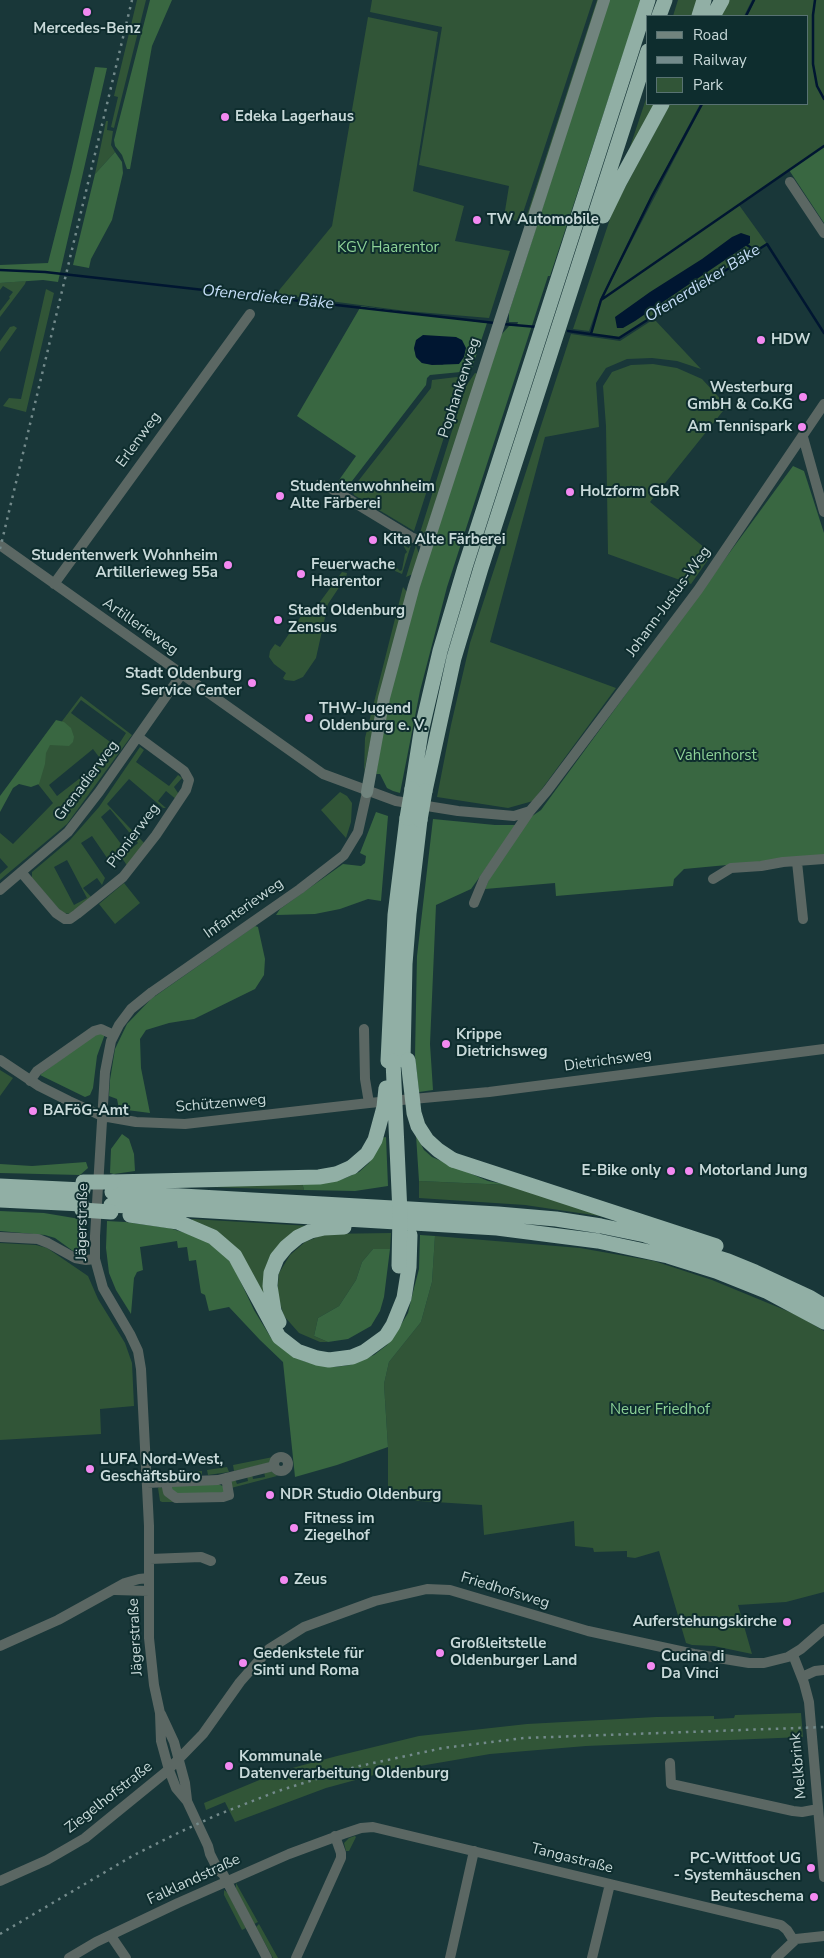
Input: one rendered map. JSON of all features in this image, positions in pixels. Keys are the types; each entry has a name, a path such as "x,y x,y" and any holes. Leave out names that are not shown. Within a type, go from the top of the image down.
{"highway":[{"path":"112,1198 213,1237 234,1256 278,1337 297,1351 329,1360 352,1357 364,1352 386,1336 399,1313 404,1298 404,1266 400,1213 398,1061 391,998 394,916 414,819 418,790 421,732 440,651 465,567 648,0"},
{"path":"659,15 664,0"},
{"path":"699,15 704,0"},
{"path":"714,15 722,0"},
{"path":"418,790 481,568 646,57"},
{"path":"584,250 661,105"},
{"path":"112,1198 319,1177 336,1174 352,1167 367,1154 378,1132 404,1032 405,964 414,819"},
{"path":"398,1061 418,1126 427,1140 453,1160 720,1248 756,1262 783,1276 808,1297"},
{"path":"4,1186 29,1180 82,1197 498,1214 556,1219 627,1232 688,1248 755,1272 824,1306"},
{"path":"0,1200 66,1203 82,1197 112,1198 556,1234 635,1248 716,1271 766,1291 824,1322"},
{"path":"391,1222 373,1227 324,1228 298,1237 277,1258 271,1273 270,1286 274,1311 279,1323 287,1332 306,1346 336,1351 356,1346 375,1334 383,1325 395,1296 404,1266"}],"street":[{"name":"Pophankenweg","path":"367,792 384,698 404,620 502,311 604,0"},
{"path":"790,182 824,233"},
{"name":"Erlenweg","path":"54,584 250,314"},
{"name":"Johann-Justus-Weg","path":"474,903 484,879 530,811 698,590 824,404"},
{"path":"803,437 824,512"},
{"path":"320,484 332,489 411,537 427,544"},
{"name":"Artillerieweg","path":"0,545 316,771 367,792"},
{"name":"Grenadierweg","path":"0,890 68,832 181,675"},
{"name":"Pionierweg","path":"21,872 56,914 65,919 70,919 123,878 186,790 189,780 184,771 138,737"},
{"path":"367,792 396,801 458,811 514,816 530,811"},
{"name":"Infanterieweg","path":"102,1116 106,1060 114,1035 124,1017 142,1000 339,861 350,848 358,832 367,792"},
{"path":"713,879 731,868 824,859"},
{"path":"797,862 803,919"},
{"path":"30,1081 37,1071 94,1030 101,1029 114,1035"},
{"path":"364,1029 364,1079 370,1103"},
{"name":"Dietrichsweg","path":"397,1100 441,1097 824,1050"},
{"name":"Schützenweg","path":"0,1060 30,1081 68,1101 102,1116 136,1122 185,1124 397,1100"},
{"name":"Jägerstraße","path":"102,1116 94,1236 95,1259 103,1288 130,1334 140,1360 150,1559 151,1664 160,1713 161,1741 176,1788 187,1802"},
{"path":"0,1237 38,1239 75,1258 95,1259"},
{"path":"147,1483 226,1478 274,1466"},
{"path":"166,1483 168,1492 176,1498 223,1497 229,1493 226,1478"},
{"path":"150,1559 201,1557 212,1562"},
{"path":"0,1646 58,1620 132,1581 149,1578"},
{"name":"Friedhofsweg","path":"178,1760 203,1734 240,1682 269,1649 304,1627 323,1619 375,1601 427,1589 459,1592 588,1631 694,1654 756,1664 780,1660 793,1655"},
{"path":"114,1590 149,1590"},
{"path":"793,1655 824,1630"},
{"name":"Melkbrink","path":"793,1655 802,1677 810,1710 824,1877"},
{"path":"802,1677 824,1670"},
{"name":"Jägerstraße","path":"160,1713 174,1742 185,1783 187,1802"},
{"name":"Ziegelhofstraße","path":"0,1881 47,1860 85,1838 169,1770 178,1760"},
{"path":"670,1763 672,1784 793,1811 802,1812 818,1809"},
{"path":"187,1802 208,1846 216,1852 224,1868 225,1877 267,1958"},
{"name":"Tangastraße","path":"335,1836 361,1828 373,1827 781,1925 787,1930 794,1941"},
{"path":"296,1958 341,1858 335,1836"},
{"name":"Falklandstraße","path":"69,1958 225,1877 335,1836"},
{"path":"450,1958 474,1851"},
{"path":"592,1958 610,1884"},
{"path":"111,1936 126,1958"},
{"path":"776,1958 794,1941 824,1936"}],"green space":[{"path":"137,0 146,0 114,128 111,127 118,97 114,96"},
{"path":"150,0 172,0 152,46 130,169 127,169 122,155 115,146 114,140"},
{"path":"372,0 593,0 520,222 504,217 509,186 419,165 442,27 370,12"},
{"path":"597,0 599,0 528,221 525,221"},
{"path":"609,0 641,0 550,276 548,276 447,587 420,691 400,793 387,788 380,774 376,774 388,699 408,621 501,335 509,326 517,325 518,322 509,322 509,312"},
{"path":"678,0 701,0 696,15 673,15"},
{"path":"729,0 752,0 744,15 720,15"},
{"path":"755,0 824,0 824,146 739,205 767,244 619,338 590,334 601,300 702,105 809,105 809,15 748,15"},
{"name":"KGV Haarentor","path":"368,17 438,32 413,191 464,206 455,241 510,251 489,318 406,311 276,294 332,226"},
{"path":"95,67 107,68 58,282 43,280 0,283 0,265 48,263"},
{"path":"646,99 646,105 654,105 626,159"},
{"path":"669,105 699,105 643,212 600,300 589,331 573,329 613,210"},
{"path":"106,121 108,121 107,130 113,131 111,145 115,152 95,174"},
{"path":"824,146 824,223 789,170"},
{"path":"115,152 122,162 123,173 112,220 91,259 89,268 73,265 95,174"},
{"path":"26,281 0,317 0,311 13,292 3,286 0,290 0,283"},
{"path":"46,289 54,293 26,412 3,406 9,398 21,399"},
{"path":"361,306 487,323 471,371 430,375 427,378 426,385 352,481 346,487 343,486 341,490 337,487 340,482 339,480 356,456 297,416","holes":["414,348 444,365 422,363 416,357"]},
{"path":"654,319 701,369 677,361 652,358 627,359 606,368 596,383 599,427 545,437 490,642 616,688 533,801 508,808 437,797 470,643 571,334 620,341"},
{"path":"14,326 17,328 0,352 0,341 10,327"},
{"path":"653,364 677,368 702,379 727,406 650,502 712,554 691,584 608,554 606,426 603,386 612,372 631,365"},
{"path":"475,373 478,374 426,531 419,536 466,386"},
{"path":"465,376 414,531 354,495 352,489 431,388 432,380"},
{"name":"Vahlenhorst","path":"793,466 804,471 824,533 824,856 684,869 674,879 673,886 556,896 555,883 485,889 493,870 528,819 541,810"},
{"path":"406,538 412,542 402,574 395,571 396,567 400,571 402,570 407,552 403,545 409,548 410,544 405,541"},
{"path":"416,545 419,554 413,574 406,577"},
{"path":"342,572 347,573 346,577 328,604 316,658 303,677 294,681 285,680 283,678 286,673 274,664 269,657 270,651 275,644 280,647 308,606 314,610"},
{"path":"403,587 407,592 380,697 364,772 365,738"},
{"path":"81,696 132,735 67,824 0,880 0,874 8,867 0,858 0,833 13,844 53,803 26,769","holes":["81,700 126,733 117,747 71,713","93,749 102,761 57,796 49,785"]},
{"path":"56,720 64,722 71,728 74,737 73,742 69,746 50,745 46,753 39,784 31,787 19,784 13,788 0,812 0,796"},
{"path":"140,747 144,750 136,762 169,786 178,775 182,778 174,787 180,796 177,800 166,791 158,801 166,808 163,808 129,779 107,804 145,844 128,867 122,858 113,863 116,871 92,836 81,843 105,878 102,885 97,878 83,888 92,898 71,914 62,913 32,878 32,872 70,840 99,807","holes":["110,809 138,843 127,852 101,817","67,860 87,898 74,905 54,867"]},
{"path":"340,792 347,796 352,803 351,822 346,838 321,810"},
{"path":"376,812 388,816 381,901 368,899 340,909 315,914 276,915 280,909 343,864 361,866 365,863 366,856 360,853"},
{"path":"433,819 495,825 517,825 471,889 436,905 430,1044 433,1090 419,1092 415,1056 417,956"},
{"path":"124,883 140,903 115,924 99,904"},
{"path":"255,926 258,927 265,959 264,975 255,989 194,1019 169,1023 146,1030 140,1039 141,1068 150,1113 119,1109 117,1099 109,1096 110,1080 115,1049 127,1024 151,999"},
{"path":"96,1033 105,1034 97,1056 93,1088 90,1095 85,1097 40,1075"},
{"path":"0,1070 13,1078 0,1096"},
{"path":"122,1134 129,1139 134,1154 135,1171 110,1173 111,1149"},
{"path":"416,1135 424,1150 432,1157 488,1181 509,1185 419,1181"},
{"path":"386,1137 388,1186 355,1191 304,1190 302,1182 343,1179 359,1172 369,1163 381,1138"},
{"path":"86,1162 88,1168 80,1175 0,1173 0,1164 32,1166"},
{"path":"419,1181 509,1185 613,1218 525,1205 419,1198"},
{"path":"302,1182 304,1190 207,1187"},
{"path":"0,1211 44,1213 86,1220 83,1250 73,1251 55,1238 45,1235 0,1231"},
{"path":"192,1219 310,1226 293,1234 266,1299 192,1222"},
{"path":"107,1221 169,1228 212,1244 228,1259 234,1268 254,1310 271,1338 292,1356 306,1362 335,1367 350,1365 374,1355 387,1345 408,1313 419,1269 420,1235 435,1236 432,1282 421,1322 389,1362 384,1384 388,1447 295,1477 283,1362 229,1307 209,1311 205,1295 201,1293 196,1260 189,1261 187,1247 178,1248 177,1241 140,1247 143,1270 137,1272 134,1278 131,1314 116,1290 109,1273 106,1248"},
{"path":"391,1233 390,1249 373,1249 362,1262 356,1280 339,1306 318,1318 314,1336 328,1342 320,1342 299,1333 284,1316 277,1294 279,1273 290,1255 305,1242 325,1234"},
{"name":"Neuer Friedhof","path":"435,1236 580,1248 654,1261 712,1280 797,1315 824,1331 824,1592 786,1602 738,1605 752,1654 714,1646 692,1645 686,1643 659,1551 635,1558 627,1557 627,1551 594,1552 593,1548 575,1546 574,1521 484,1535 482,1505 388,1499 388,1447 384,1384 389,1362 421,1322 432,1282"},
{"path":"0,1243 36,1245 47,1248 88,1276 98,1299 125,1343 132,1363 134,1406 100,1409 101,1434 0,1440"},
{"path":"373,1249 390,1249 384,1297 380,1311 371,1326 348,1339 328,1342 314,1336 318,1318 339,1306 356,1280 362,1262"},
{"path":"273,1457 269,1463 234,1471 233,1465"},
{"path":"227,1467 229,1472 208,1475 207,1470"},
{"path":"202,1471 202,1475 165,1476 161,1479 162,1472"},
{"path":"264,1471 271,1471 277,1476 231,1488 230,1480 235,1479 237,1484 248,1481 247,1476 252,1474 253,1479 265,1477"},
{"path":"218,1484 225,1487 225,1494 172,1494 170,1485"},
{"path":"158,1488 164,1489 174,1502 160,1501"},
{"path":"801,1713 803,1737 586,1746 490,1754 385,1772 326,1788 235,1822 225,1802 206,1810 204,1803 281,1771 419,1736 527,1724 656,1717 714,1716 714,1719 734,1718 735,1715"},
{"path":"355,1836 349,1851 346,1851 344,1843 349,1838"},
{"path":"236,1883 258,1922 254,1924 236,1889"},
{"path":"224,1890 228,1893 246,1928 242,1930 224,1895"},
{"path":"259,1924 278,1958 273,1958 256,1927"}],"water":[{"path":"741,233 750,236 750,243 635,321 623,328 617,328 615,317 732,237"},
{"path":"423,335 456,337 462,340 466,348 464,357 459,364 432,365 422,363 416,357 414,348 416,340"}],"waterway":[{"path":"746,15 754,0"},
{"path":"815,0 813,15 813,64 817,86 824,99"},
{"path":"591,334 601,300 652,196 701,105"},
{"path":"601,300 824,146"},
{"name":"Ofenerdieker Bäke","path":"568,331 619,338 767,244 824,333"},
{"path":"747,245 756,251"},
{"name":"Ofenerdieker Bäke","path":"0,270 45,272 495,323"},
{"name":"Ofenerdieker Bäke","path":"503,324 537,327"}],"railway":[{"path":"0,549 132,0"},
{"path":"0,1934 134,1855 180,1832 278,1791 355,1767 443,1748 524,1738 824,1727"}],"place":[{"name":"Mercedes-Benz","path":"87,12"},
{"name":"Edeka Lagerhaus","path":"225,117"},
{"name":"TW Automobile","path":"477,220"},
{"name":"HDW","path":"761,340"},
{"name":"Westerburg GmbH & Co.KG","path":"803,397"},
{"name":"Am Tennispark","path":"802,427"},
{"name":"Holzform GbR","path":"570,492"},
{"name":"Studentenwohnheim Alte Färberei","path":"280,496"},
{"name":"Kita Alte Färberei","path":"373,540"},
{"name":"Studentenwerk Wohnheim Artillerieweg 55a","path":"228,565"},
{"name":"Feuerwache Haarentor","path":"301,574"},
{"name":"Stadt Oldenburg Zensus","path":"278,620"},
{"name":"Stadt Oldenburg Service Center","path":"252,683"},
{"name":"THW-Jugend Oldenburg e. V.","path":"309,718"},
{"name":"Krippe Dietrichsweg","path":"446,1044"},
{"name":"BAFöG-Amt","path":"33,1111"},
{"name":"E-Bike only","path":"671,1171"},
{"name":"Motorland Jung","path":"689,1171"},
{"name":"LUFA Nord-West, Geschäftsbüro","path":"90,1469"},
{"name":"NDR Studio Oldenburg","path":"270,1495"},
{"name":"Fitness im Ziegelhof","path":"294,1528"},
{"name":"Zeus","path":"284,1580"},
{"name":"Auferstehungskirche","path":"787,1622"},
{"name":"Großleitstelle Oldenburger Land","path":"440,1653"},
{"name":"Gedenkstele für Sinti und Roma","path":"243,1663"},
{"name":"Cucina di Da Vinci","path":"651,1666"},
{"name":"Kommunale Datenverarbeitung Oldenburg","path":"229,1766"},
{"name":"PC-Wittfoot UG - Systemhäuschen","path":"811,1868"},
{"name":"Beuteschema","path":"814,1897"}]}
